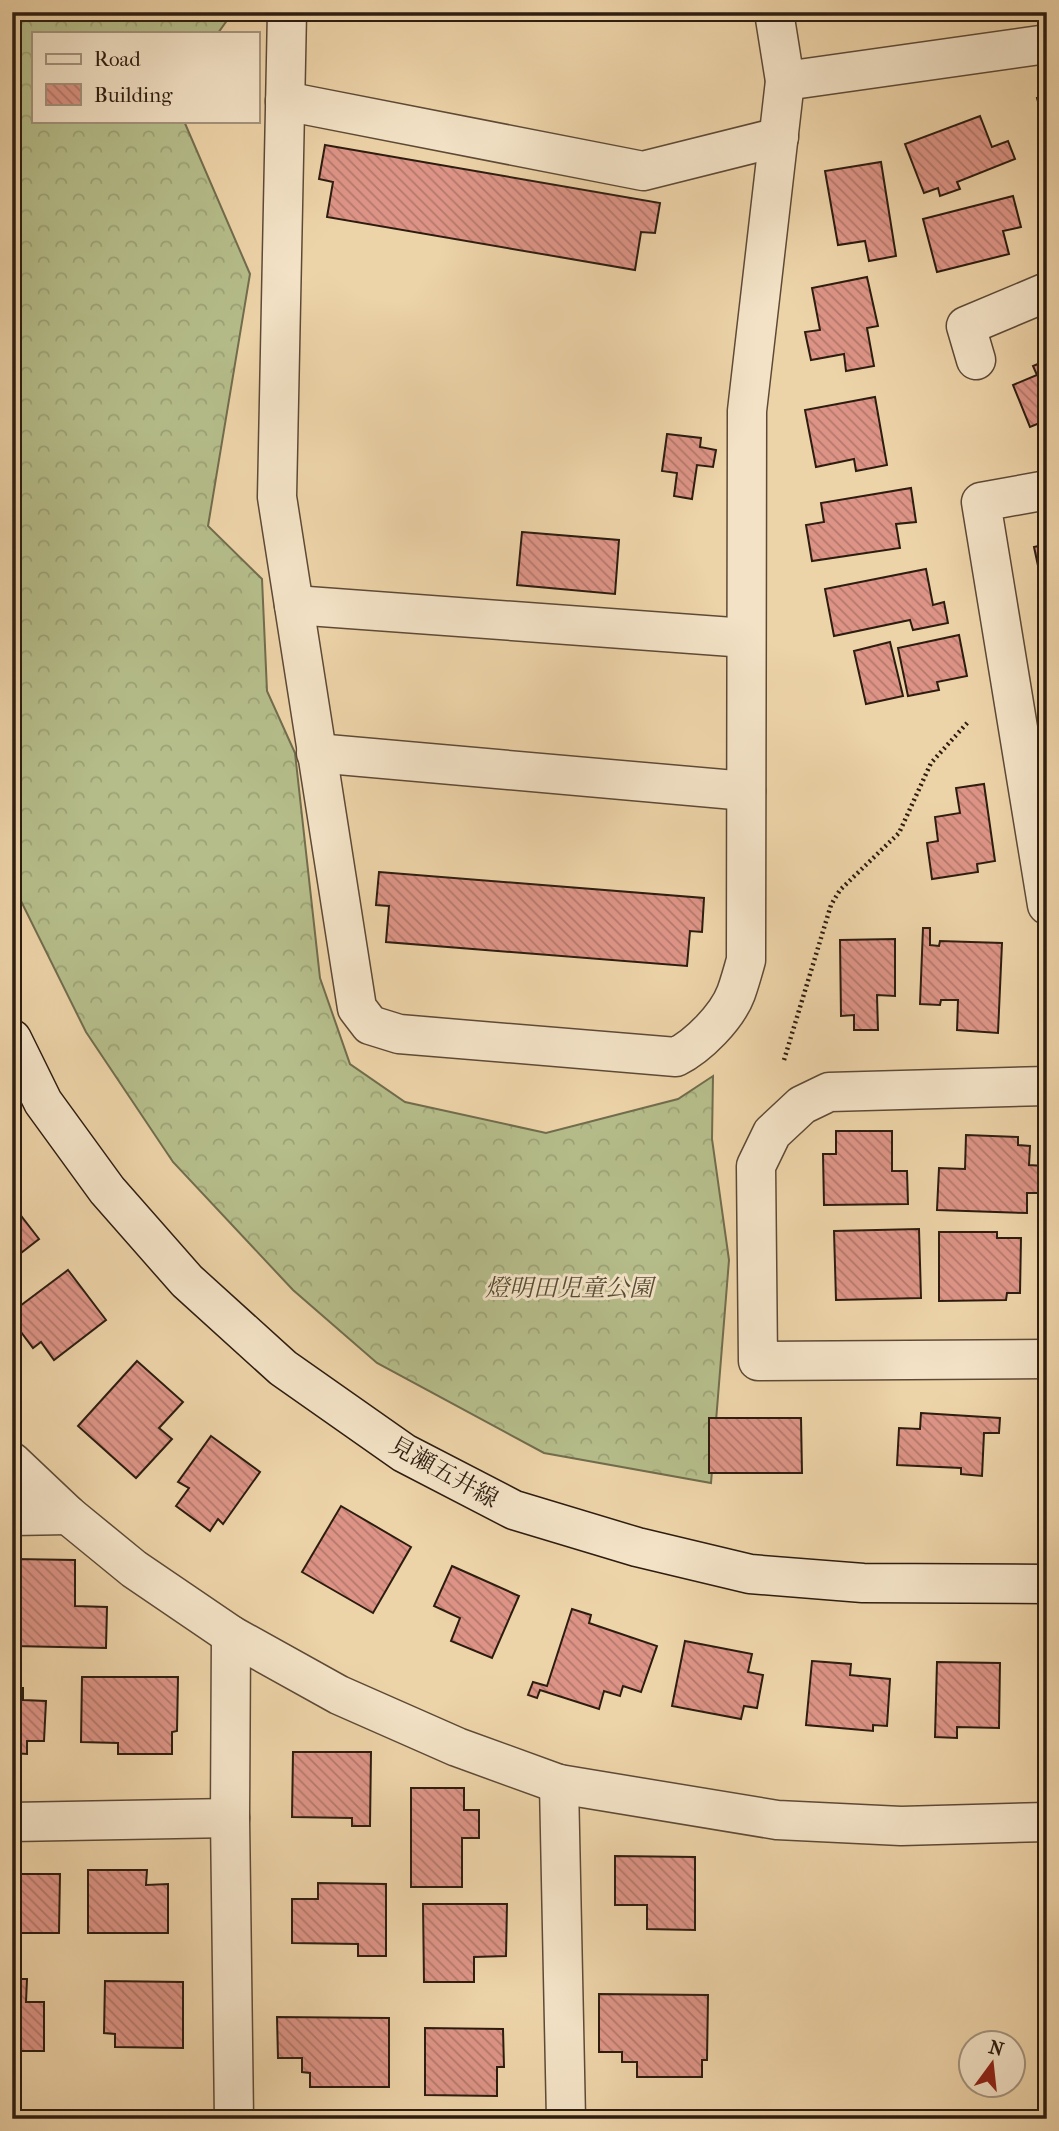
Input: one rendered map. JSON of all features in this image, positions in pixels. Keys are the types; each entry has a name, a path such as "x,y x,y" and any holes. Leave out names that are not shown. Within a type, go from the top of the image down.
{"street":[{"path":"287,12 277,497 357,1008 370,1024 399,1034 676,1057 691,1050 712,1028 736,995 746,960 747,411 785,81 774,12"},
{"path":"785,81 1047,44"},
{"path":"285,101 643,172 779,137"},
{"path":"976,360 966,327 1047,292"},
{"path":"1047,490 981,502 1047,905"},
{"path":"294,605 746,638"},
{"path":"317,752 746,791"},
{"name":"見瀬五井線","path":"12,1039 43,1102 99,1179 187,1281 283,1368 404,1454 514,1510 637,1547 750,1574 863,1583 1047,1584"},
{"path":"1047,1086 829,1091 802,1105 772,1133 756,1166 758,1361 1047,1359"},
{"path":"12,1462 68,1515 134,1569 231,1635 339,1695 457,1748 559,1784 777,1821 901,1826 1047,1822"},
{"path":"12,1516 68,1515"},
{"path":"231,1635 230,1818 234,2119"},
{"path":"559,1784 566,2119"},
{"path":"12,1822 230,1818"}],"path":[{"path":"783,1060 831,905 840,890 899,833 931,763 961,729 968,722 983,715 1015,708"}],"green space":[{"name":"燈明田児童公園","path":"12,12 233,12 219,32 32,32 32,122 184,122 250,274 208,526 262,579 267,691 295,753 320,978 350,1064 405,1102 546,1133 678,1099 713,1076 712,1139 729,1260 711,1483 544,1453 377,1363 293,1290 173,1162 86,1032 12,883"}],"building":[{"path":"1047,96 1047,133 1037,98"},
{"path":"980,116 992,147 1008,141 1015,159 957,182 960,189 940,196 938,188 924,193 905,144"},
{"path":"325,145 660,203 655,233 641,232 635,270 327,217 333,182 319,179"},
{"path":"881,162 896,256 869,261 865,241 838,245 825,171"},
{"path":"1013,196 1021,227 1003,231 1009,254 937,272 923,219"},
{"path":"867,277 878,326 867,328 874,366 846,371 844,354 811,360 805,332 820,330 812,288"},
{"path":"1047,360 1047,420 1030,427 1013,385 1037,375 1033,366"},
{"path":"875,397 887,465 856,471 854,459 816,467 805,410"},
{"path":"667,434 701,438 700,447 716,450 713,467 697,465 692,499 674,496 677,473 662,471"},
{"path":"911,488 916,522 896,524 900,548 812,561 806,525 824,522 821,503"},
{"path":"1047,528 1047,589 1043,589 1034,547 1043,545 1040,530"},
{"path":"522,532 619,540 615,594 517,585"},
{"path":"926,569 933,605 944,602 948,623 913,630 910,620 834,636 825,589"},
{"path":"959,635 967,676 937,682 939,690 908,696 898,648"},
{"path":"890,642 903,696 866,704 854,651"},
{"path":"984,784 995,861 977,864 978,872 932,879 927,843 938,841 935,817 960,813 956,788"},
{"path":"379,872 704,898 702,932 690,931 687,966 386,942 389,906 376,905"},
{"path":"923,928 930,928 930,945 939,946 940,941 1002,943 998,1033 957,1030 958,1000 941,1000 940,1005 920,1004"},
{"path":"895,939 895,996 877,995 878,1030 854,1030 854,1015 841,1016 840,940"},
{"path":"836,1131 892,1131 892,1171 907,1171 908,1204 824,1205 823,1154 836,1154"},
{"path":"966,1135 1018,1137 1018,1145 1030,1146 1029,1165 1044,1166 1043,1193 1027,1193 1027,1213 937,1210 939,1168 965,1169"},
{"path":"12,1204 39,1239 12,1260"},
{"path":"919,1229 921,1298 836,1300 834,1231"},
{"path":"939,1232 997,1232 997,1238 1021,1238 1020,1293 1007,1293 1006,1300 939,1301"},
{"path":"68,1270 106,1320 54,1360 41,1342 33,1348 12,1320 12,1312"},
{"path":"137,1361 183,1402 159,1428 172,1439 136,1478 78,1426"},
{"path":"921,1413 1000,1418 999,1433 984,1433 982,1476 961,1474 961,1468 897,1465 899,1428 920,1429"},
{"path":"709,1418 801,1418 802,1473 709,1473"},
{"path":"211,1436 260,1472 223,1524 218,1519 210,1531 176,1506 189,1488 178,1482"},
{"path":"341,1506 411,1547 373,1613 302,1572"},
{"path":"15,1559 75,1560 75,1606 107,1607 106,1648 14,1646"},
{"path":"452,1566 519,1596 492,1658 451,1641 460,1618 434,1606"},
{"path":"572,1609 591,1615 589,1623 657,1646 641,1692 623,1686 620,1696 604,1691 599,1709 540,1690 537,1698 528,1695 533,1682 547,1686"},
{"path":"685,1641 752,1654 748,1672 763,1675 757,1708 744,1706 741,1719 672,1706"},
{"path":"812,1661 851,1664 850,1675 890,1679 887,1726 873,1725 873,1731 806,1725"},
{"path":"937,1662 1000,1663 999,1728 957,1727 957,1738 935,1737"},
{"path":"82,1677 178,1677 177,1731 172,1732 172,1754 118,1754 118,1743 81,1742"},
{"path":"12,1688 23,1688 23,1700 46,1701 44,1741 27,1741 27,1754 12,1753"},
{"path":"293,1752 371,1752 370,1826 352,1826 352,1818 292,1817"},
{"path":"411,1788 464,1788 464,1810 479,1810 479,1838 462,1838 462,1887 411,1887"},
{"path":"615,1856 695,1857 695,1930 647,1929 647,1905 615,1905"},
{"path":"88,1870 147,1870 146,1885 168,1884 168,1933 88,1933"},
{"path":"12,1874 60,1874 59,1933 12,1933"},
{"path":"318,1883 386,1884 386,1956 358,1956 358,1944 292,1943 292,1899 318,1899"},
{"path":"423,1904 507,1904 506,1956 474,1957 474,1982 424,1982"},
{"path":"12,1979 27,1979 26,2002 44,2002 44,2051 12,2051"},
{"path":"105,1981 183,1982 183,2048 115,2047 115,2034 104,2033"},
{"path":"599,1994 708,1995 707,2060 702,2060 702,2077 637,2077 637,2062 622,2062 622,2052 599,2052"},
{"path":"277,2017 389,2018 389,2087 310,2087 310,2073 302,2072 302,2058 278,2058"},
{"path":"425,2028 503,2029 504,2067 497,2067 497,2096 425,2095"}]}
